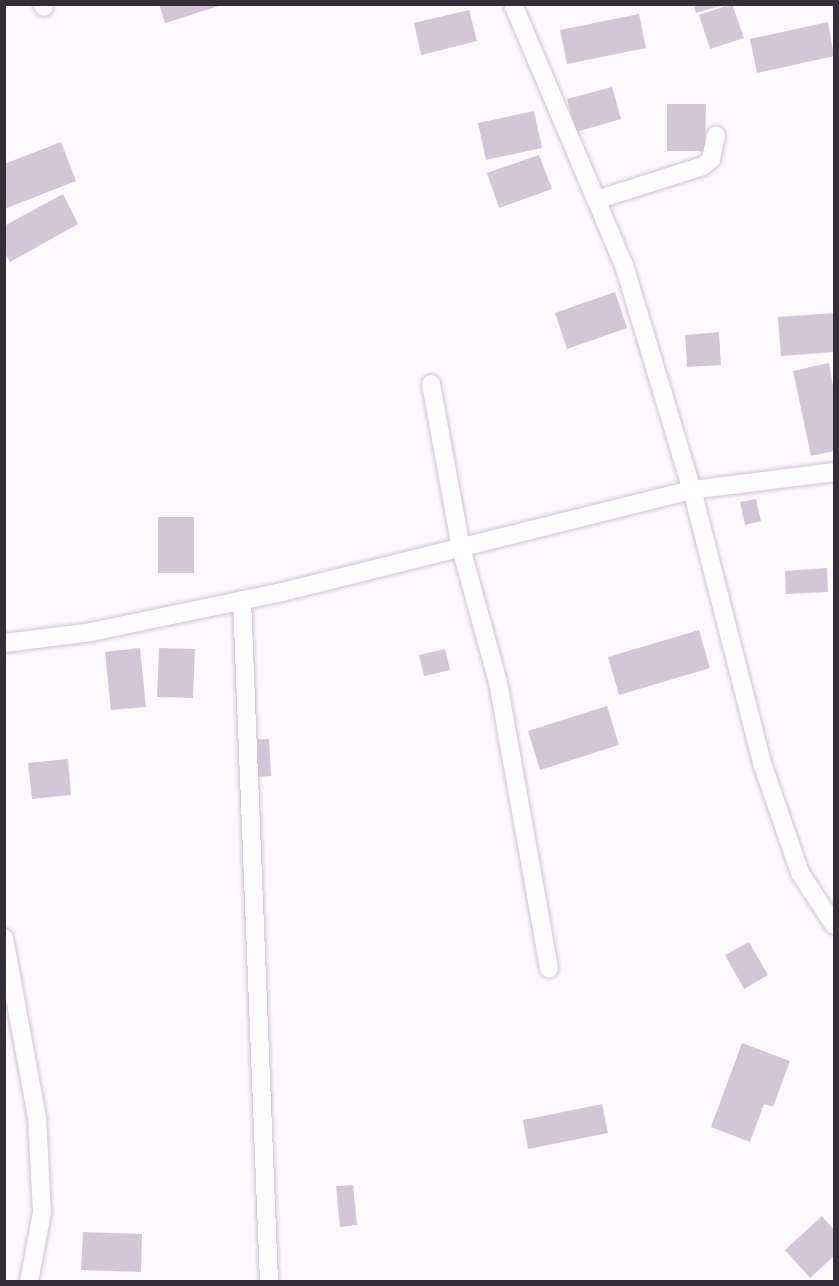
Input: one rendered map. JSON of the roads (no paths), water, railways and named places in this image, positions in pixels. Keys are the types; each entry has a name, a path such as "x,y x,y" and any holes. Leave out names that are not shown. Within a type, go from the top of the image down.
{"street":[{"path":"513,4 624,265 692,490 762,763 800,873 834,925"},
{"path":"596,200 703,166 711,159 716,136"},
{"path":"431,384 461,548 498,682 549,969"},
{"path":"4,643 86,633 242,600 692,490 834,472"},
{"path":"242,600 269,1281"},
{"path":"4,938 13,1038 37,1117 42,1212 29,1281"}]}
